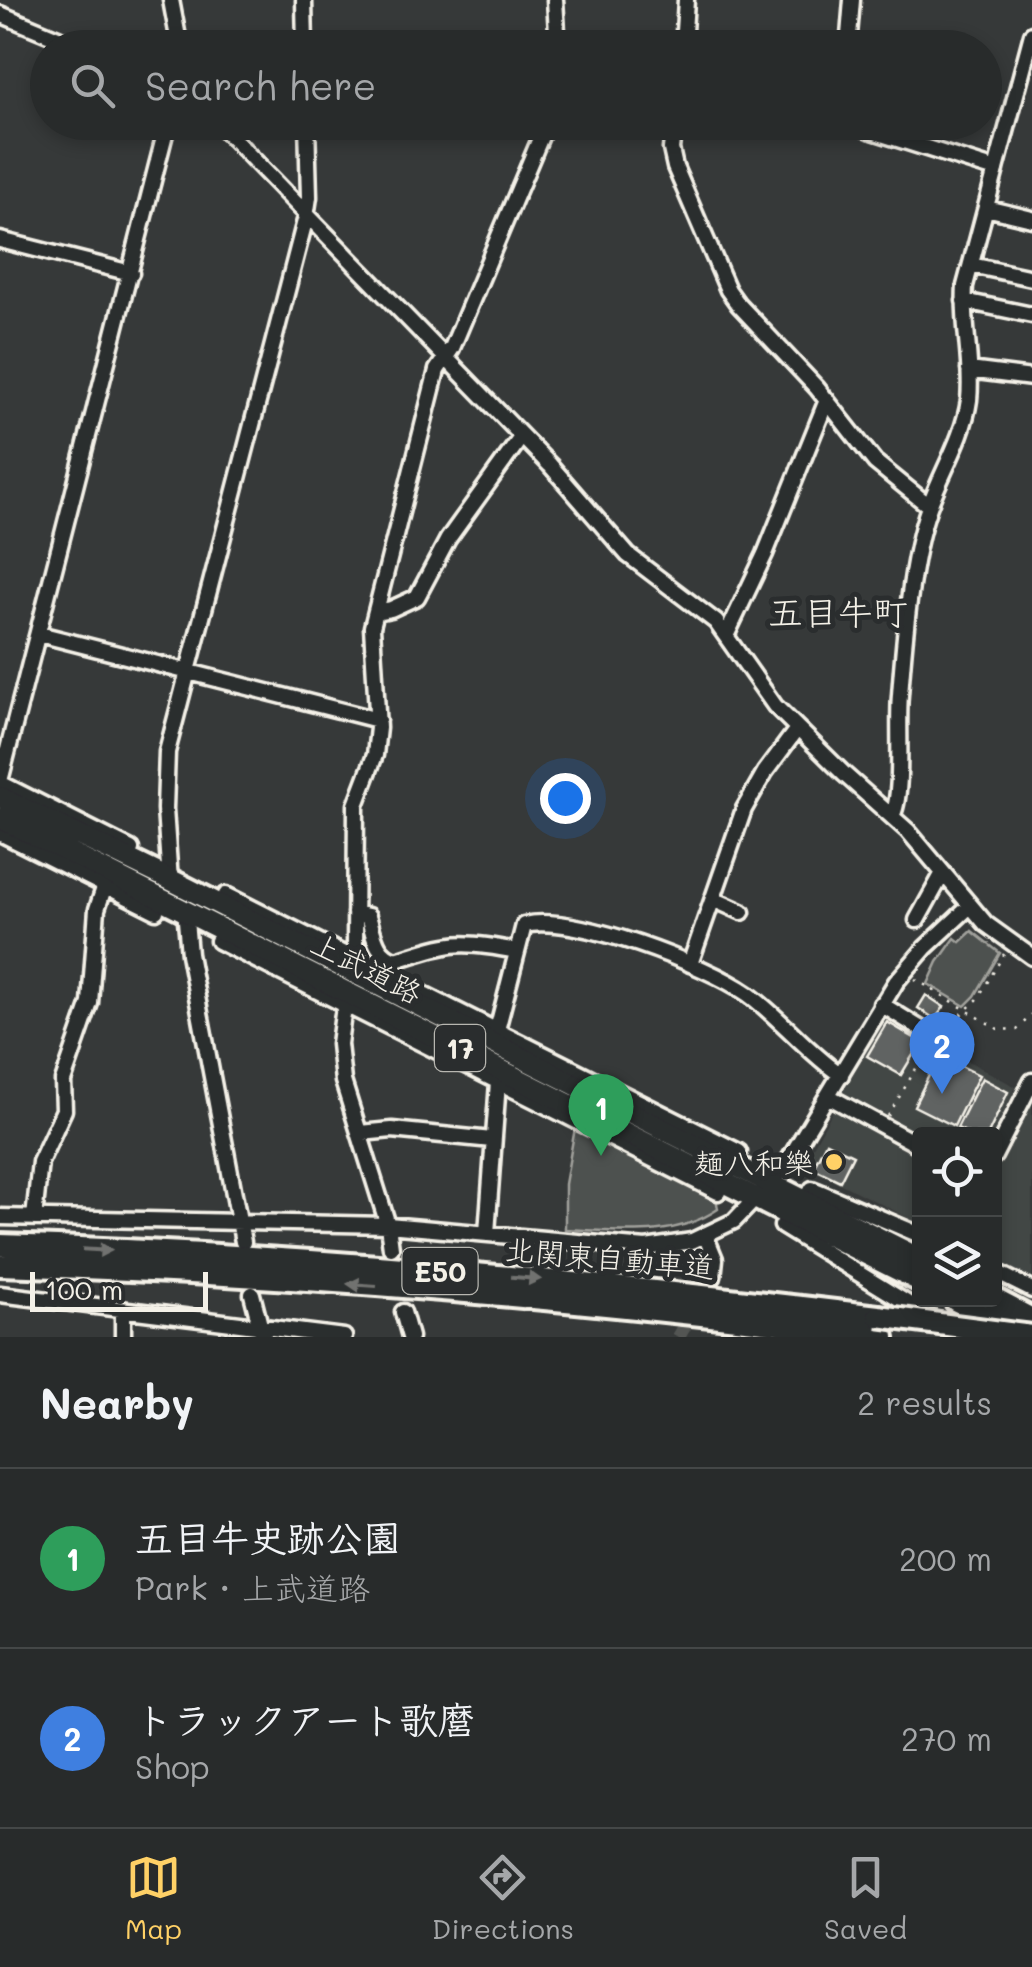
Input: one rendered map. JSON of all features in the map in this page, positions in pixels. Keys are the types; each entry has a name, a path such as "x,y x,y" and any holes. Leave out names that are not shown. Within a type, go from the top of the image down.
{"highway":[{"name":"上武道路","path":"0,797 318,948 616,1098 763,1191"},
{"name":"上武道路","path":"0,818 19,835 185,909 369,1010 644,1148 763,1191 912,1256"},
{"name":"上武道路","path":"797,1207 912,1276"},
{"name":"北関東自動車道","path":"0,1245 380,1266 711,1296 877,1326 884,1337"},
{"name":"北関東自動車道","path":"0,1265 360,1285 705,1316 1023,1334"},
{"path":"1002,1303 1032,1319"},
{"path":"968,1307 1023,1334"}],"street":[{"path":"171,0 177,30"},
{"path":"304,0 305,30"},
{"path":"555,0 557,30"},
{"path":"684,30 686,0"},
{"path":"850,30 852,0"},
{"path":"0,14 39,30"},
{"path":"892,816 898,800 903,664 919,549 929,506 969,400 964,300 996,170 1028,71 1032,34"},
{"path":"131,849 0,782 163,140"},
{"path":"234,140 522,436 628,555 726,634 796,729 892,816 969,907 1004,939 1032,957"},
{"path":"243,1242 189,954 185,909 169,879 165,778 187,670 306,217 307,140"},
{"path":"355,946 356,805 374,755 378,720 370,639 376,612 437,370 539,140"},
{"path":"672,140 675,167 728,290 876,462 929,506"},
{"path":"901,140 996,170"},
{"path":"986,208 1032,219"},
{"path":"0,240 130,273"},
{"path":"971,264 1032,278"},
{"path":"964,300 1032,315"},
{"path":"969,370 1032,378"},
{"path":"726,634 766,554 826,400"},
{"path":"376,612 417,597 448,539 522,436"},
{"path":"39,634 378,720"},
{"path":"690,964 744,809 764,772 796,729"},
{"path":"0,833 19,835 156,911"},
{"path":"917,920 943,872"},
{"path":"34,1218 40,1162 64,1110 63,1081 90,1003 97,909 105,885"},
{"path":"226,894 318,948 497,1030 616,1098 738,1152"},
{"path":"714,900 742,912"},
{"path":"0,1217 388,1225 646,1248 677,1245 706,1236 734,1221 782,1171 905,971 969,907"},
{"path":"355,913 368,916 382,954 396,960 449,944 484,944 516,951"},
{"path":"497,1030 522,928 533,923 605,934 690,964 748,994 841,1075"},
{"path":"218,941 369,1010 498,1082 644,1148 718,1192"},
{"path":"882,1004 934,1038"},
{"path":"343,1014 340,1067 388,1225 391,1248"},
{"path":"486,1233 498,1082"},
{"path":"1002,1140 1032,1082"},
{"path":"828,1096 912,1142"},
{"path":"361,1133 392,1130 492,1140"},
{"path":"912,1232 812,1190 782,1226 965,1337"},
{"path":"706,1236 720,1256 713,1277"},
{"path":"1002,1275 1032,1290"},
{"path":"0,1294 261,1332 344,1337"},
{"path":"252,1294 261,1332"},
{"path":"122,1337 123,1310"},
{"path":"404,1312 410,1337"}],"path":[{"path":"905,971 917,982 998,1028 1017,1030 1032,1014"}],"shaded area":[{"path":"972,931 1000,953 965,1006 928,984 955,938 960,942"},
{"path":"885,1016 1016,1087 996,1127 912,1127 912,1220 803,1165"},
{"path":"1032,1088 1032,1284 1002,1269 1002,1148"},
{"path":"575,1128 716,1197 718,1209 701,1219 663,1229 565,1229 565,1184"}],"building":[{"path":"926,995 944,1007 935,1019 918,1008"},
{"path":"887,1022 921,1042 901,1075 867,1056"},
{"path":"939,1055 979,1075 954,1126 914,1106"},
{"path":"982,1078 1008,1092 991,1127 958,1127"},
{"path":"826,1142 853,1155 840,1181 813,1168"}],"tunnel":[{"path":"678,1337 713,1277"}],"place":[{"name":"トラックアート歌麿","path":"942,1094"},
{"name":"五目牛史跡公園","path":"601,1156"},
{"name":"麺八和樂","path":"834,1162"}],"district":[{"name":"五目牛町","path":"838,611"}]}
